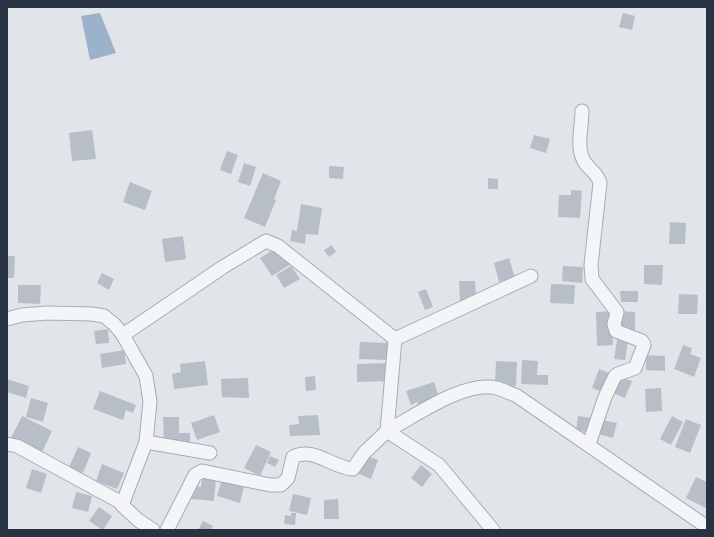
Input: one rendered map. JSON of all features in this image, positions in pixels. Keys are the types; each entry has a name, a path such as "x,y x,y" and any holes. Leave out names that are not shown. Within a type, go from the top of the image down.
{"street":[{"path":"582,111 581,155 585,162 599,176 600,183 591,265 592,279 617,312 614,324 616,331 642,341 644,345 635,368 615,376 605,397 588,444"},
{"path":"123,335 223,267 266,241 278,246 395,339"},
{"path":"395,339 531,276"},
{"path":"7,319 47,313 98,315 104,316 123,335 146,376 150,402 146,442 122,503"},
{"path":"387,431 395,339"},
{"path":"167,530 195,475 202,471 270,485 281,485 288,478 293,457 299,453 309,454 353,469 364,453 387,431 460,391 474,388 496,388 517,396 707,527"},
{"path":"387,431 439,465 493,530"},
{"path":"146,442 210,453"},
{"path":"7,444 17,446 122,503 125,510 153,530"}],"water":[{"path":"100,13 116,53 90,60 81,16"}],"building":[{"path":"623,13 635,16 632,30 619,27"},
{"path":"92,130 96,159 72,161 69,133"},
{"path":"534,135 550,139 546,153 530,148"},
{"path":"227,151 238,155 231,174 220,170"},
{"path":"244,163 256,167 250,186 238,182"},
{"path":"329,166 344,167 343,179 329,178"},
{"path":"263,173 281,181 274,199 276,200 265,227 244,218"},
{"path":"488,178 498,179 498,189 488,189"},
{"path":"130,182 152,191 145,210 123,202"},
{"path":"571,190 582,191 580,218 558,217 559,195 571,195"},
{"path":"301,204 322,208 318,235 306,234 305,244 290,241 292,230 297,231"},
{"path":"670,222 686,223 685,244 669,244"},
{"path":"183,236 186,259 165,262 162,239"},
{"path":"332,245 336,252 329,257 324,250"},
{"path":"280,246 291,264 272,276 260,258"},
{"path":"7,256 15,256 14,278 7,278"},
{"path":"509,258 515,278 499,282 494,263"},
{"path":"644,265 663,265 662,285 644,284"},
{"path":"291,266 300,279 284,288 276,275"},
{"path":"563,266 583,267 582,283 562,281"},
{"path":"102,273 114,279 109,290 97,283"},
{"path":"459,281 475,281 476,300 460,301"},
{"path":"551,284 575,285 574,304 550,303"},
{"path":"18,285 41,285 40,304 18,303"},
{"path":"426,289 433,307 425,310 418,292"},
{"path":"620,291 638,291 638,302 621,302"},
{"path":"679,294 698,295 697,314 678,314"},
{"path":"611,311 613,345 597,346 596,312"},
{"path":"621,311 635,312 635,334 624,328 632,327 620,327"},
{"path":"108,329 109,343 96,344 94,331"},
{"path":"617,340 628,341 625,360 614,359"},
{"path":"360,342 388,343 387,360 359,359"},
{"path":"683,345 692,348 690,354 701,358 694,377 674,369"},
{"path":"124,350 126,364 102,368 100,354"},
{"path":"646,355 665,356 665,371 646,370"},
{"path":"522,360 538,361 537,375 548,375 548,385 521,384"},
{"path":"205,361 208,385 174,389 172,374 181,372 180,364"},
{"path":"496,361 517,362 516,386 495,385"},
{"path":"388,363 388,381 357,382 357,364"},
{"path":"599,369 612,374 605,393 592,388"},
{"path":"315,376 316,390 306,391 305,377"},
{"path":"619,377 632,381 625,398 613,393"},
{"path":"248,378 249,398 222,397 221,379"},
{"path":"7,379 29,386 26,398 7,392"},
{"path":"434,382 442,407 421,414 417,402 411,405 406,391"},
{"path":"661,388 662,411 646,412 645,389"},
{"path":"100,391 136,405 133,413 126,410 123,420 93,409"},
{"path":"31,398 48,403 43,422 26,417"},
{"path":"214,415 220,432 197,440 191,423"},
{"path":"318,415 320,435 290,436 289,425 299,424 298,416"},
{"path":"22,416 52,431 42,452 11,438"},
{"path":"578,416 593,418 591,432 576,431"},
{"path":"672,416 683,422 671,445 660,439"},
{"path":"163,417 179,417 179,433 190,433 190,443 164,443"},
{"path":"686,419 701,425 690,453 675,447"},
{"path":"602,420 617,423 613,438 598,434"},
{"path":"256,445 271,452 260,476 244,468"},
{"path":"78,447 91,453 83,473 69,467"},
{"path":"365,455 378,460 371,479 357,473"},
{"path":"270,456 279,460 275,467 267,463"},
{"path":"102,464 124,473 117,489 96,481"},
{"path":"421,465 432,474 422,487 411,478"},
{"path":"32,469 47,474 41,493 26,488"},
{"path":"223,476 245,482 240,503 217,496"},
{"path":"202,477 216,479 214,501 191,499 192,486 201,487"},
{"path":"696,477 707,482 706,508 686,498"},
{"path":"76,492 92,496 88,512 72,508"},
{"path":"293,494 311,498 307,515 289,511"},
{"path":"338,499 339,519 324,519 324,500"},
{"path":"99,507 112,516 103,530 89,521"},
{"path":"291,513 296,513 295,525 284,524 285,515 291,516"},
{"path":"203,521 213,526 211,530 198,530"}]}
